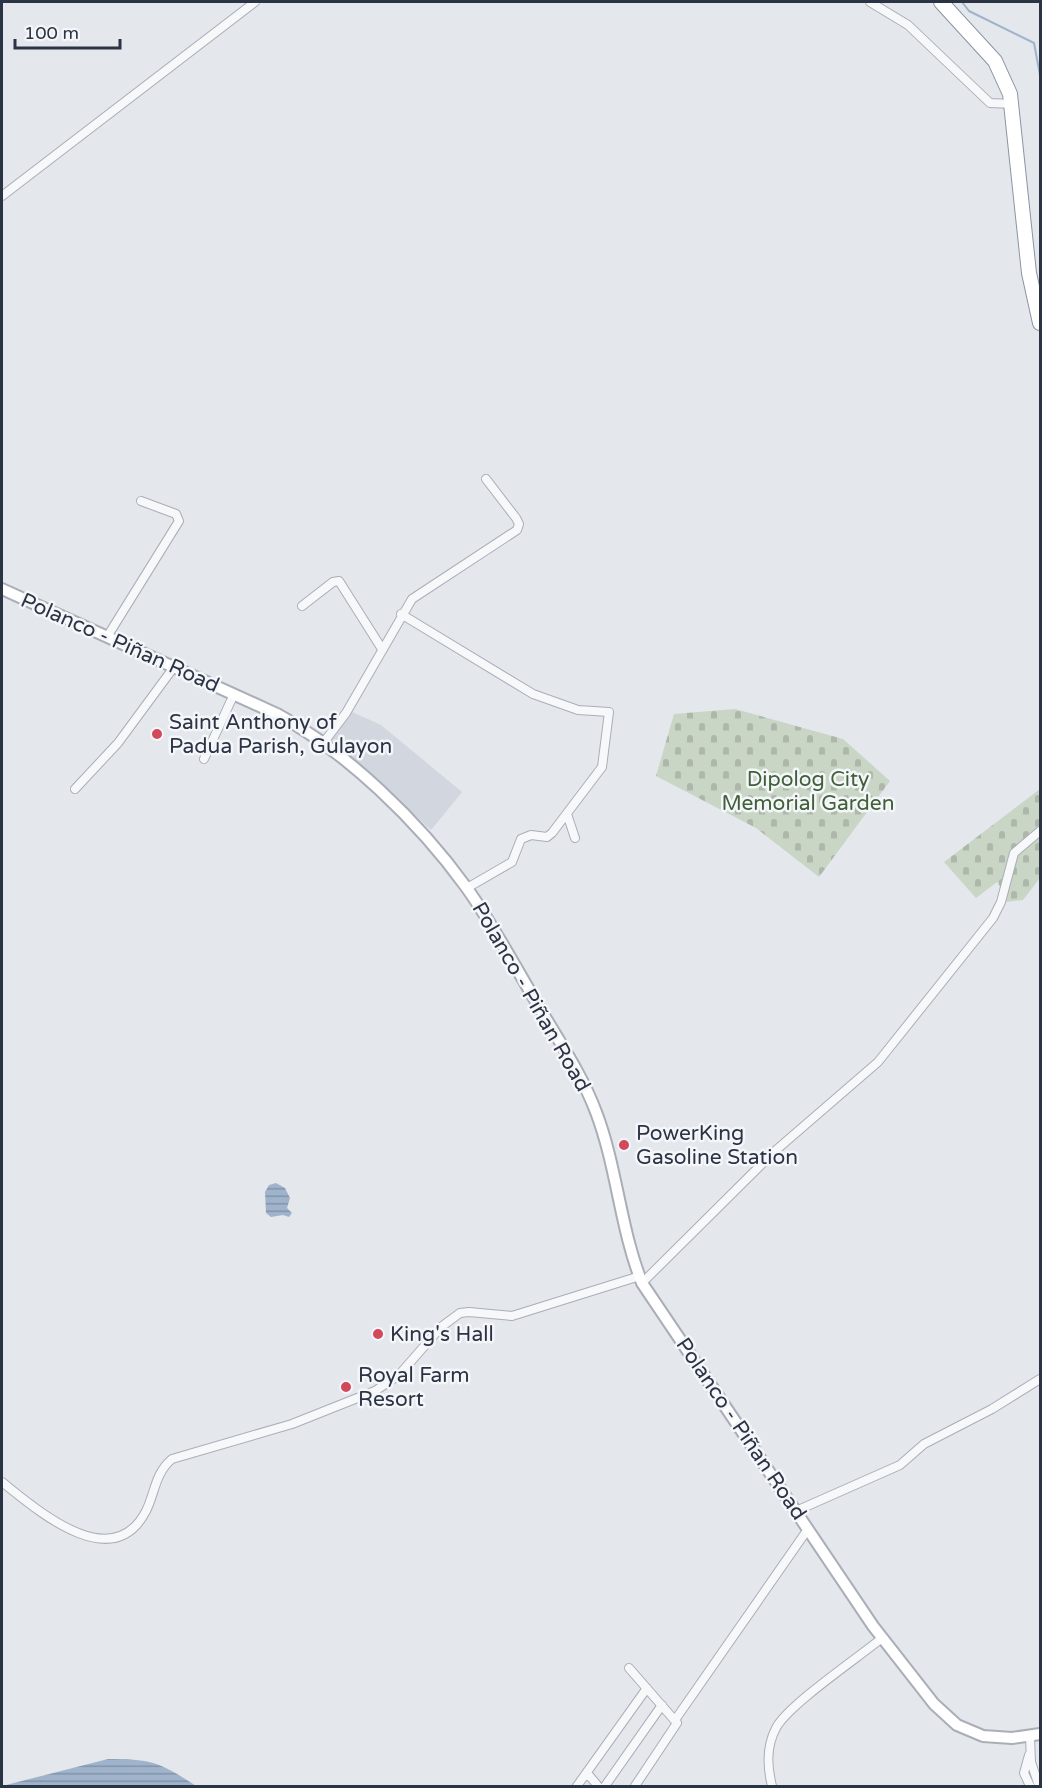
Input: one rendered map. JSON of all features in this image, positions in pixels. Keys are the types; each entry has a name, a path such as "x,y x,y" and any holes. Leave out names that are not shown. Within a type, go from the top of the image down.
{"highway":[{"path":"941,2 995,61 1013,104 1027,264 1041,323"}],"main road":[{"name":"Polanco - Piñan Road","path":"2,590 277,714 324,742 412,825 467,888 561,1041 590,1097 603,1132 641,1279 882,1638 934,1704 957,1725 983,1736 1012,1738 1035,1735"}],"street":[{"path":"2,196 255,2"},
{"path":"870,2 908,25 990,103 1013,104"},
{"path":"324,742 346,713 401,614 418,593 517,530 519,524 516,518 486,479"},
{"path":"107,637 179,521 176,514 141,501"},
{"path":"302,606 333,582 339,581 382,649"},
{"path":"401,614 534,693 578,710 609,711 602,767 567,814 547,837 531,835 521,840 512,862 467,888"},
{"path":"75,789 118,743 174,667"},
{"path":"204,759 234,694"},
{"path":"567,814 575,838"},
{"path":"2,1482 46,1518 73,1533 105,1538 123,1534 140,1521 160,1473 172,1459 292,1424 375,1391 399,1375 441,1327 460,1313 512,1316 641,1279 775,1151 890,1050 993,918 1001,902 1014,853 1041,831"},
{"path":"796,1510 900,1465 924,1444 992,1409 1041,1379"},
{"path":"675,1720 808,1529"},
{"path":"772,1786 767,1764 768,1752 778,1724 794,1708 882,1638"},
{"path":"629,1668 675,1720 676,1725 635,1786"},
{"path":"577,1786 647,1688"},
{"path":"605,1786 662,1705"},
{"path":"1030,1786 1024,1773 1035,1735"},
{"path":"1031,1748 1031,1762 1039,1786"},
{"path":"586,1773 598,1786"}],"shaded area":[{"path":"350,711 381,725 462,792 431,830 329,737"}],"green space":[{"name":"Dipolog City Memorial Garden","path":"735,709 843,739 890,781 819,877 756,828 656,776 674,714"},
{"path":"1040,789 1040,878 1023,900 1005,902 1003,891 997,882 976,898 944,862"}],"water":[{"path":"276,1183 285,1188 290,1198 287,1208 292,1213 289,1217 283,1215 271,1217 266,1213 265,1192 269,1185"},
{"path":"108,1759 145,1761 155,1764 196,1786 2,1786"}],"waterway":[{"path":"962,2 969,11 1034,43 1040,75"}],"place":[{"name":"Saint Anthony of Padua Parish, Gulayon","path":"157,734"},
{"name":"PowerKing Gasoline Station","path":"624,1145"},
{"name":"King's Hall","path":"378,1334"},
{"name":"Royal Farm Resort","path":"346,1387"}]}
